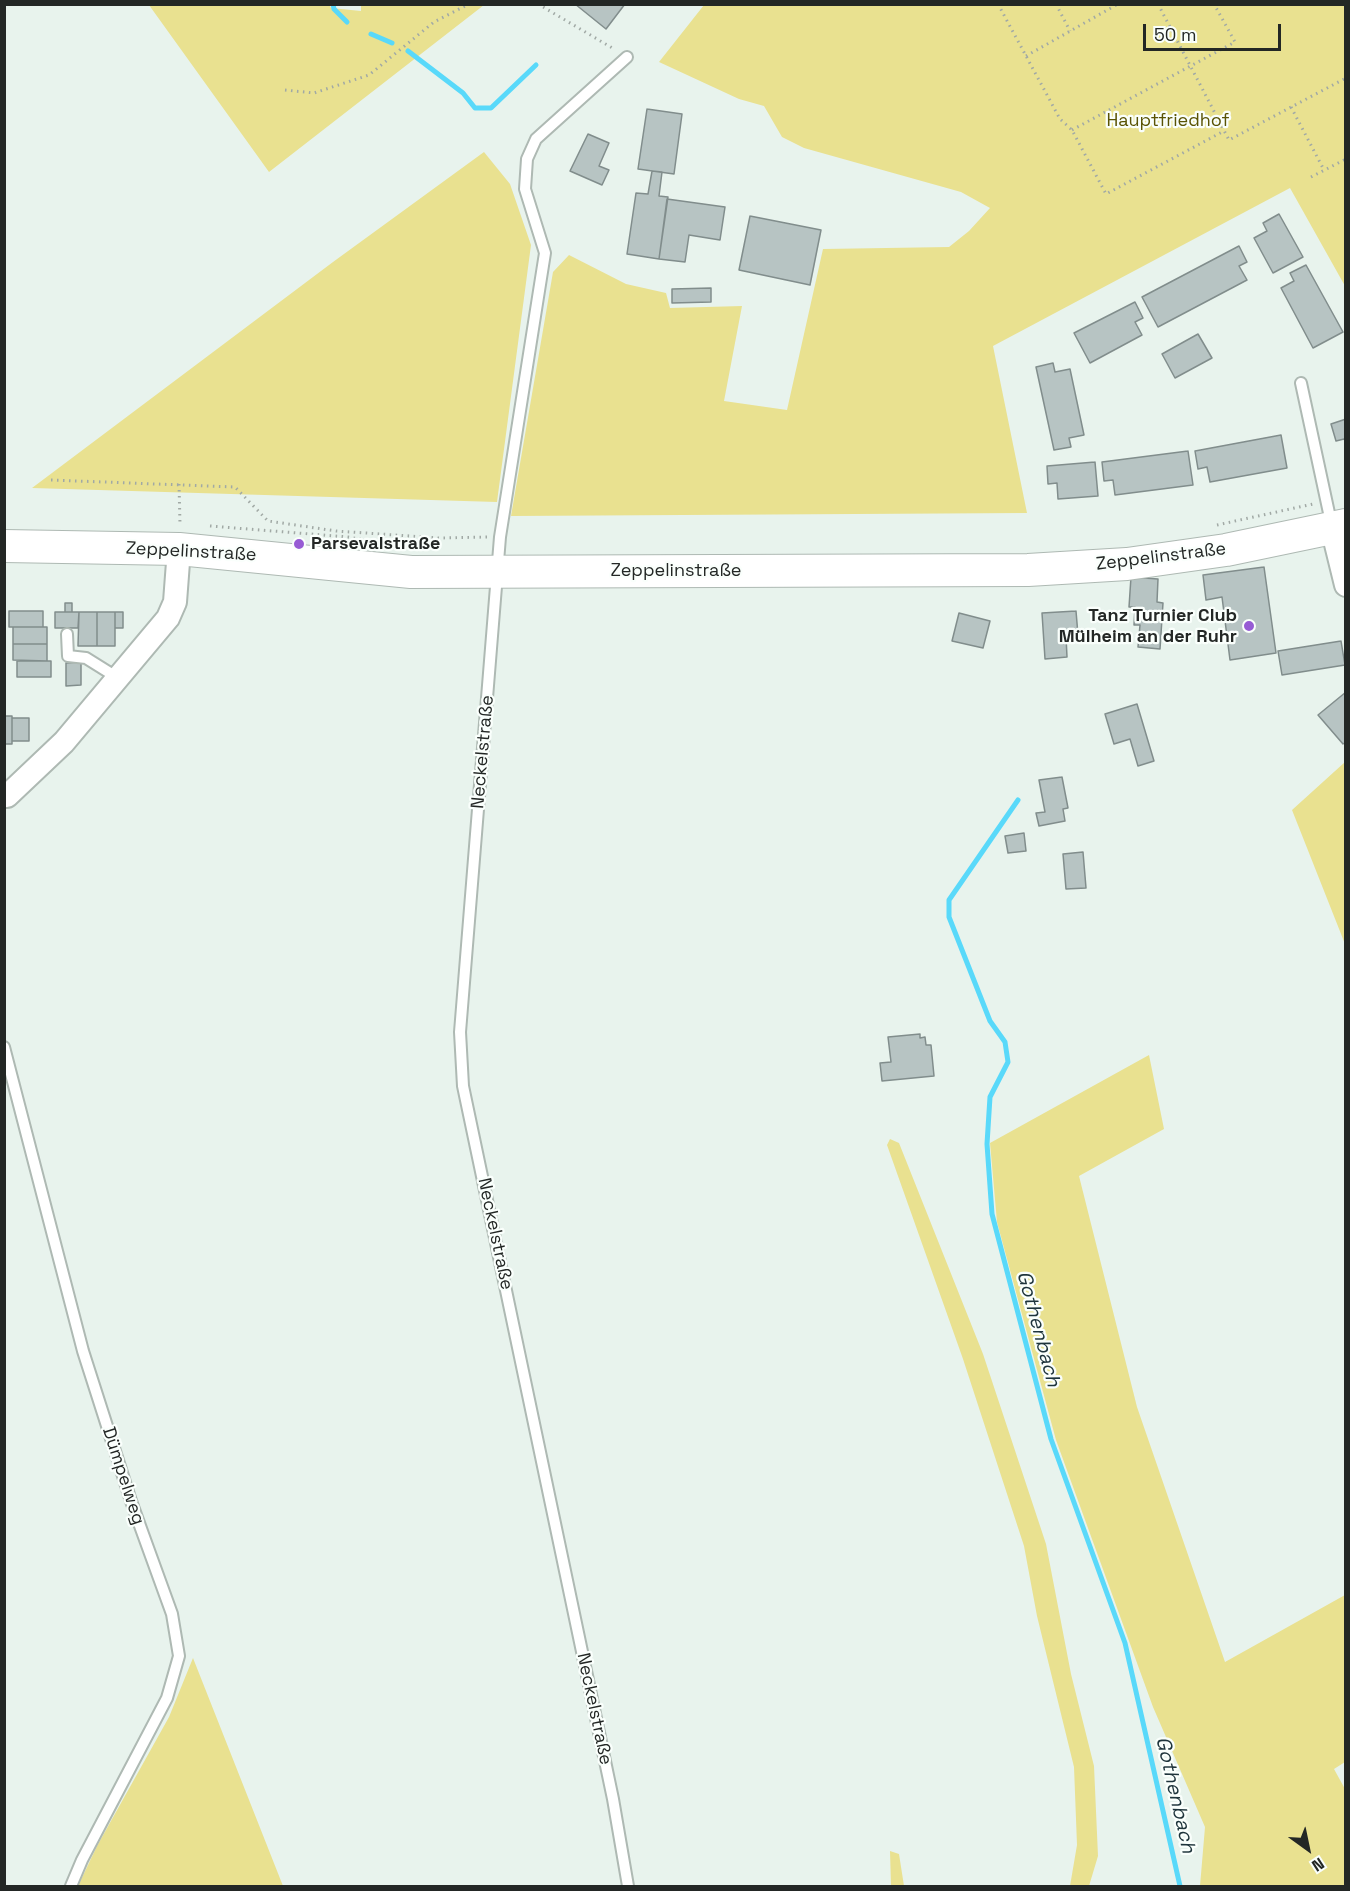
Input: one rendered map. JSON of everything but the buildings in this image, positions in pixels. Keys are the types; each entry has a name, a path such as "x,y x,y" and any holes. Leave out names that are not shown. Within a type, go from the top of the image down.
{"main road":[{"name":"Zeppelinstraße","path":"4,546 179,549 411,572 1028,570 1138,562 1226,550 1335,518"}],"street":[{"path":"1335,518 1346,585"},
{"path":"5,797 64,742 168,618 175,602 179,549"}],"lane":[{"name":"Neckelstraße","path":"627,57 536,139 527,159 525,189 545,253 500,537 499,572 460,1032 463,1086 599,1730 628,1887"},
{"path":"1301,383 1335,518"},
{"path":"67,634 68,656 86,658 118,678"},
{"name":"Dümpelweg","path":"4,1047 83,1351 131,1501 172,1614 179,1656 167,1698 82,1860 71,1887"}],"path":[{"path":"285,90 314,93 369,75 435,22 469,4"},
{"path":"538,4 627,57"},
{"path":"998,4 1060,119 1072,130 1106,194 1224,131"},
{"path":"1056,4 1070,31"},
{"path":"1026,56 1118,4"},
{"path":"1158,4 1229,140 1346,78"},
{"path":"1072,130 1235,42 1214,4"},
{"path":"1291,107 1324,170"},
{"path":"1311,177 1346,159"},
{"path":"51,480 235,487 268,521 336,531 439,538 500,537"},
{"path":"179,484 179,549"},
{"path":"1209,527 1335,518"},
{"path":"200,526 221,525 277,530 348,537 380,543"}],"green space":[{"path":"329,4 331,8 361,11 361,5 484,5 269,172 149,5"},
{"name":"Hauptfriedhof","path":"704,5 1345,5 1345,286 1290,188 993,346 1027,513 511,516 553,272 569,255 626,284 666,293 670,308 742,306 724,401 787,410 823,249 949,247 969,231 990,208 961,192 804,148 782,137 764,106 739,99 659,62"},
{"path":"484,152 510,184 531,245 497,502 32,488 333,262"},
{"path":"1345,762 1346,944 1292,810"},
{"path":"1149,1055 1164,1129 1079,1176 1137,1407 1225,1662 1345,1595 1345,1762 1334,1769 1345,1789 1345,1886 1200,1886 1205,1827 1153,1707 1056,1440 997,1222 990,1143"},
{"path":"890,1139 899,1143 983,1354 1046,1544 1071,1674 1094,1766 1098,1856 1089,1886 1070,1886 1077,1845 1074,1767 1037,1616 1024,1546 963,1359 887,1145"},
{"path":"193,1658 283,1886 78,1886 97,1846 169,1717"},
{"path":"890,1851 899,1854 904,1886 891,1886"}],"waterway":[{"path":"333,4 334,9 347,22"},
{"path":"371,34 392,43"},
{"path":"408,51 463,93 475,108 491,108 536,65"},
{"name":"Gothenbach","path":"1018,800 949,900 949,917 990,1021 1005,1042 1008,1062 990,1097 987,1144 992,1214 1051,1439 1125,1643 1180,1886"}],"place":[{"name":"Parsevalstraße","path":"299,544"},
{"name":"Tanz Turnier Club Mülheim an der Ruhr","path":"1249,626"}]}
